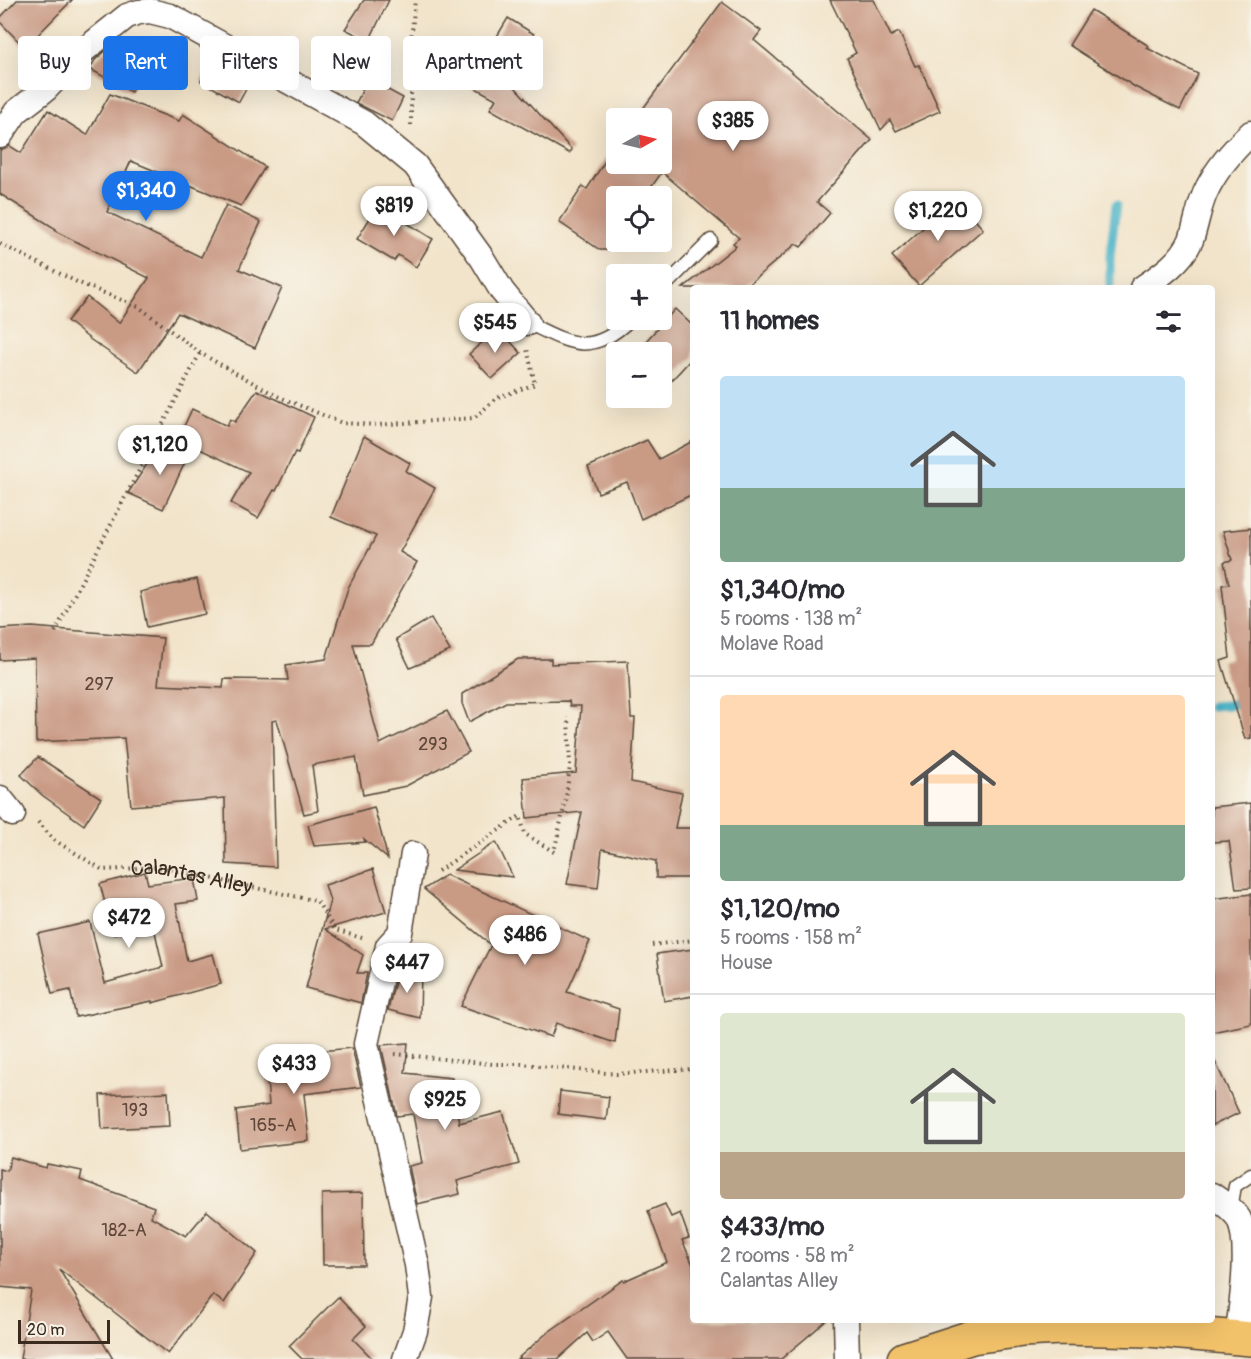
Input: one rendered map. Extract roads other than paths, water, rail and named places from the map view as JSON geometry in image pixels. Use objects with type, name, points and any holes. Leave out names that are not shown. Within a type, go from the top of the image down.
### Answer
[{"type":"main road","points":[[904,1359],[972,1337],[1023,1330],[1061,1328],[1148,1330],[1244,1338]]},
{"type":"street","points":[[0,136],[16,112],[46,89],[77,56],[127,16],[150,11],[171,16],[364,123],[415,165],[482,258],[502,291],[528,323]]},
{"type":"street","points":[[1146,285],[1166,271],[1180,257],[1190,242],[1207,188],[1223,164],[1251,133]]},
{"type":"street","points":[[405,1359],[415,1331],[421,1297],[417,1265],[366,1044],[388,946],[400,933],[413,854]]},
{"type":"street","points":[[1221,1202],[1241,1221],[1247,1240],[1244,1338]]},
{"type":"street","points":[[846,1323],[847,1359]]},
{"type":"lane","points":[[672,279],[711,240]]},
{"type":"lane","points":[[528,323],[564,340],[588,343],[606,340],[618,330]]},
{"type":"lane","points":[[1221,1202],[1235,1186],[1251,1175]]},
{"type":"waterway","points":[[1110,285],[1110,257],[1116,205]]},
{"type":"waterway","points":[[1215,706],[1248,701],[1251,705]]}]
